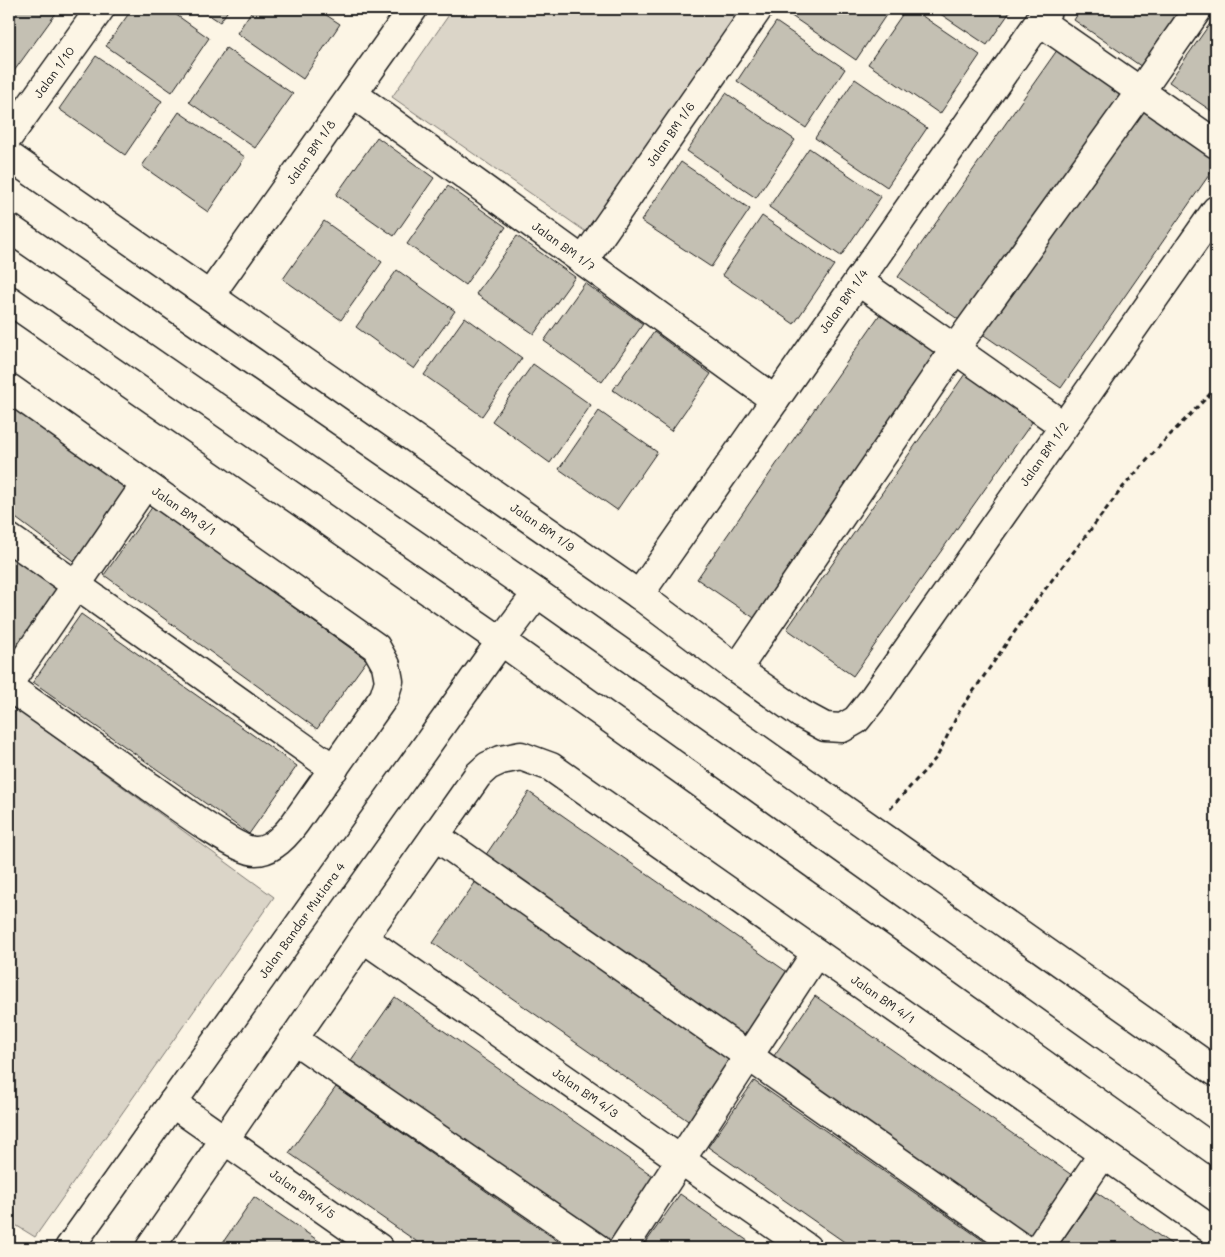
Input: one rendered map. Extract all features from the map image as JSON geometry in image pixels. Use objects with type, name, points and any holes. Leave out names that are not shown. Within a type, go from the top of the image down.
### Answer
[{"type":"street","name":"Jalan 1/10","points":[[9,136],[100,9]]},
{"type":"street","name":"Jalan BM 1/8","points":[[210,295],[413,9]]},
{"type":"street","name":"Jalan BM 1/6","points":[[583,261],[758,9]]},
{"type":"street","points":[[737,669],[955,349],[1198,9]]},
{"type":"street","points":[[1043,15],[1140,92],[1216,144]]},
{"type":"street","name":"Jalan BM 1/4","points":[[639,594],[1043,15]]},
{"type":"street","name":"Jalan BM 1/7","points":[[353,94],[775,400]]},
{"type":"street","name":"Jalan BM 1/9","points":[[9,156],[639,594],[737,669],[801,714],[825,727],[842,728],[856,720],[872,700]]},
{"type":"street","name":"Jalan BM 1/2","points":[[872,700],[1216,210]]},
{"type":"street","points":[[9,228],[537,593],[1216,1072]]},
{"type":"street","points":[[858,280],[1064,426]]},
{"type":"street","points":[[9,300],[501,641],[1216,1151]]},
{"type":"street","name":"Jalan BM 3/1","points":[[9,388],[376,647],[386,665],[389,681],[384,698],[296,823],[284,836],[267,849],[256,852],[236,845],[189,814],[9,687]]},
{"type":"street","points":[[9,683],[145,485]]},
{"type":"street","points":[[9,538],[334,769]]},
{"type":"street","name":"Jalan Bandar Mutiara 4","points":[[69,1248],[537,593]]},
{"type":"street","name":"Jalan BM 4/1","points":[[157,1246],[224,1139],[478,775],[488,766],[501,760],[521,756],[551,767],[1216,1233]]},
{"type":"street","points":[[435,836],[1022,1248]]},
{"type":"street","name":"Jalan BM 4/3","points":[[363,938],[807,1248]]},
{"type":"street","points":[[622,1248],[816,953]]},
{"type":"street","points":[[293,1039],[597,1248]]},
{"type":"street","name":"Jalan BM 4/5","points":[[172,1103],[380,1248]]},
{"type":"street","points":[[1039,1248],[1103,1154]]},
{"type":"path","points":[[870,828],[937,757],[959,712],[1036,601],[1122,487],[1216,388]]},
{"type":"shaded area","points":[[453,9],[746,9],[589,234],[392,97]]},
{"type":"shaded area","points":[[9,704],[274,897],[35,1237],[9,1221]]},
{"type":"building","points":[[9,9],[59,9],[9,78]]},
{"type":"building","points":[[132,9],[168,9],[209,38],[172,92],[106,46]]},
{"type":"building","points":[[200,9],[229,9],[220,22]]},
{"type":"building","points":[[253,9],[317,9],[340,24],[303,79],[237,33]]},
{"type":"building","points":[[790,9],[890,9],[856,60],[787,13]]},
{"type":"building","points":[[906,9],[912,9],[980,55],[940,114],[868,64]]},
{"type":"building","points":[[933,9],[1012,9],[987,45]]},
{"type":"building","points":[[1081,9],[1187,9],[1145,69],[1074,20]]},
{"type":"building","points":[[1216,15],[1216,114],[1169,82]]},
{"type":"building","points":[[776,22],[845,69],[806,128],[737,81]]},
{"type":"building","points":[[1060,46],[1130,95],[969,327],[898,277]]},
{"type":"building","points":[[226,48],[293,94],[255,148],[189,102]]},
{"type":"building","points":[[96,56],[162,101],[125,155],[59,109]]},
{"type":"building","points":[[855,79],[927,128],[887,187],[815,138]]},
{"type":"building","points":[[726,93],[795,140],[756,198],[687,151]]},
{"type":"building","points":[[1140,105],[1216,158],[1216,165],[1061,388],[981,333]]},
{"type":"building","points":[[179,112],[245,157],[208,212],[142,166]]},
{"type":"building","points":[[377,137],[434,178],[394,236],[336,195]]},
{"type":"building","points":[[809,148],[881,197],[841,256],[769,207]]},
{"type":"building","points":[[681,162],[750,209],[711,267],[641,221]]},
{"type":"building","points":[[448,186],[506,227],[465,285],[407,244]]},
{"type":"building","points":[[762,216],[834,265],[794,324],[722,275]]},
{"type":"building","points":[[324,221],[382,262],[341,320],[283,279]]},
{"type":"building","points":[[517,236],[575,277],[534,334],[476,294]]},
{"type":"building","points":[[397,270],[455,311],[414,369],[356,327]]},
{"type":"building","points":[[585,283],[643,324],[602,382],[544,341]]},
{"type":"building","points":[[885,307],[944,356],[763,624],[697,579]]},
{"type":"building","points":[[465,317],[522,358],[482,416],[424,375]]},
{"type":"building","points":[[654,332],[711,374],[671,431],[613,390]]},
{"type":"building","points":[[533,364],[591,405],[550,463],[492,421]]},
{"type":"building","points":[[967,371],[1035,418],[853,676],[787,629]]},
{"type":"building","points":[[9,403],[133,493],[80,566],[9,513]]},
{"type":"building","points":[[599,411],[657,452],[617,510],[559,469]]},
{"type":"building","points":[[153,506],[367,660],[317,729],[104,575]]},
{"type":"building","points":[[9,544],[67,586],[13,661],[9,658]]},
{"type":"building","points":[[81,614],[297,766],[249,834],[33,682]]},
{"type":"building","points":[[529,792],[790,974],[744,1040],[483,859]]},
{"type":"building","points":[[479,877],[740,1059],[694,1125],[433,943]]},
{"type":"building","points":[[815,996],[1076,1178],[1030,1245],[769,1063]]},
{"type":"building","points":[[395,997],[656,1178],[610,1245],[349,1063]]},
{"type":"building","points":[[754,1081],[994,1248],[853,1248],[708,1147]]},
{"type":"building","points":[[336,1087],[568,1248],[426,1248],[289,1153]]},
{"type":"building","points":[[1096,1192],[1177,1248],[1057,1248]]},
{"type":"building","points":[[680,1194],[758,1248],[642,1248]]},
{"type":"building","points":[[254,1197],[329,1248],[219,1248]]}]
